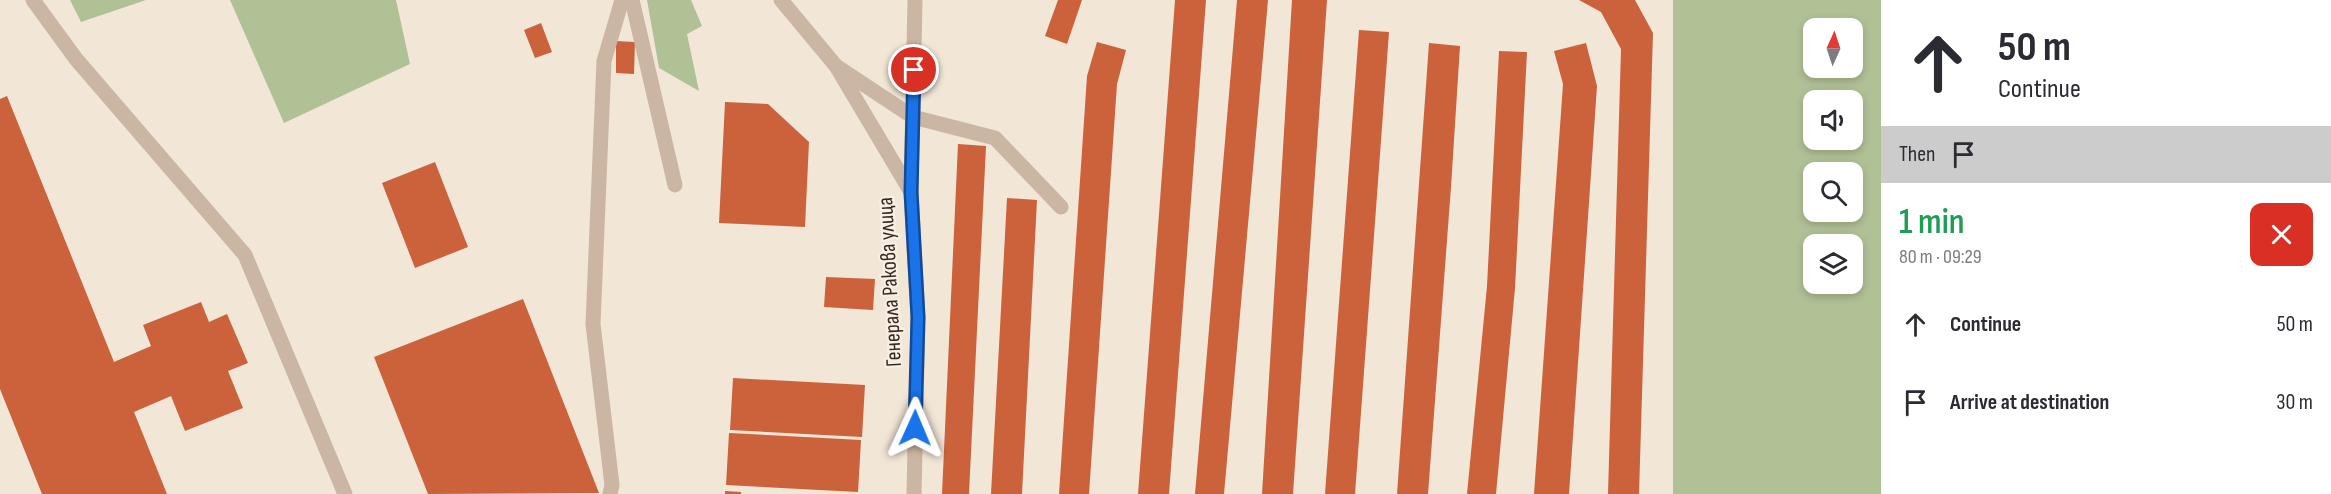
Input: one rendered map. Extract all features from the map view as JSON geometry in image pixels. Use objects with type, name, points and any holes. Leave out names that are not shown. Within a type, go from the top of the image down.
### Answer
[{"type":"street","points":[[33,0],[76,59],[245,255],[345,494]]},
{"type":"street","points":[[610,494],[612,485],[593,324],[604,61],[622,0]]},
{"type":"street","points":[[632,0],[675,185]]},
{"type":"street","name":"Генерала Ракова улица","points":[[781,0],[836,66],[911,192],[918,317],[914,494]]},
{"type":"street","points":[[911,192],[915,0]]},
{"type":"street","points":[[836,66],[912,117],[995,138],[1061,207]]},
{"type":"green space","points":[[70,0],[146,0],[81,22]]},
{"type":"green space","points":[[230,0],[396,0],[410,64],[284,123]]},
{"type":"green space","points":[[647,0],[691,0],[702,26],[687,34],[699,91],[659,68]]},
{"type":"green space","points":[[1673,0],[1881,0],[1881,494],[1673,494]]},
{"type":"building","points":[[1058,0],[1082,0],[1067,44],[1045,36]]},
{"type":"building","points":[[1175,0],[1206,0],[1169,494],[1138,494]]},
{"type":"building","points":[[1237,0],[1268,0],[1224,494],[1195,494]]},
{"type":"building","points":[[1292,0],[1327,0],[1293,494],[1262,494]]},
{"type":"building","points":[[1579,0],[1635,0],[1653,33],[1639,494],[1608,494],[1621,49],[1601,12]]},
{"type":"building","points":[[541,23],[552,52],[535,58],[524,30]]},
{"type":"building","points":[[1359,30],[1389,32],[1355,494],[1325,494]]},
{"type":"building","points":[[616,41],[635,42],[634,74],[616,73]]},
{"type":"building","points":[[1097,42],[1126,50],[1117,84],[1089,494],[1059,494],[1087,76]]},
{"type":"building","points":[[1429,43],[1460,46],[1451,187],[1428,494],[1397,494]]},
{"type":"building","points":[[1586,43],[1597,86],[1569,494],[1534,494],[1563,84],[1554,51]]},
{"type":"building","points":[[1499,51],[1527,52],[1515,288],[1496,494],[1467,494],[1487,286]]},
{"type":"building","points":[[7,96],[114,362],[151,346],[143,325],[201,302],[209,322],[227,314],[248,363],[228,371],[243,408],[185,431],[171,396],[134,412],[167,494],[42,494],[0,389],[0,99]]},
{"type":"building","points":[[725,102],[768,104],[809,142],[805,227],[719,223]]},
{"type":"building","points":[[958,144],[986,146],[969,494],[942,494]]},
{"type":"building","points":[[435,162],[468,247],[415,268],[382,183]]},
{"type":"building","points":[[1007,198],[1037,200],[1022,494],[991,494]]},
{"type":"building","points":[[826,277],[875,279],[873,310],[824,307]]},
{"type":"building","points":[[523,299],[599,493],[428,494],[374,357]]},
{"type":"building","points":[[733,378],[865,385],[862,437],[730,430]]},
{"type":"building","points":[[729,433],[861,440],[858,492],[726,485]]},
{"type":"building","points":[[725,491],[741,492],[741,494],[725,494]]},
{"type":"route","points":[[914,70],[911,192],[918,317],[915,428]]}]
